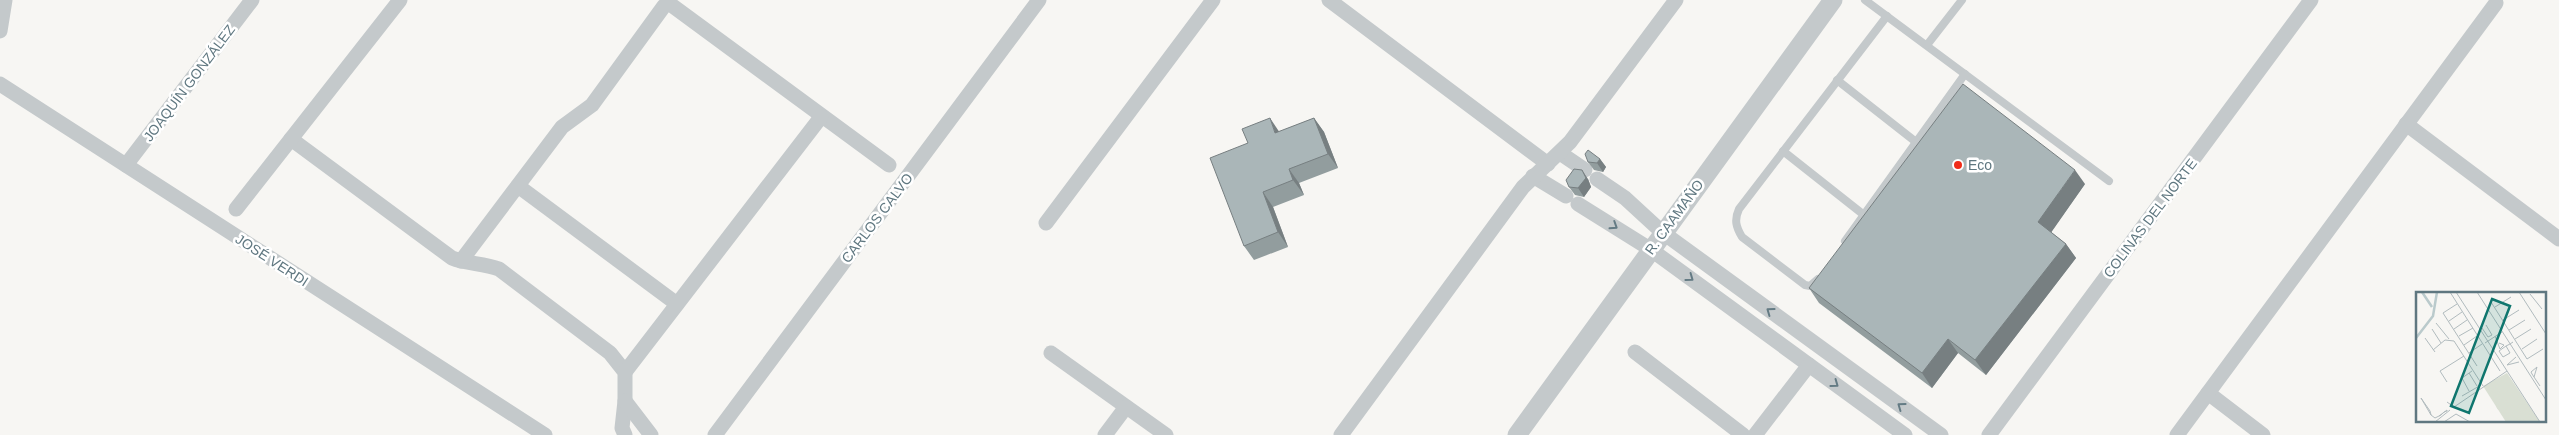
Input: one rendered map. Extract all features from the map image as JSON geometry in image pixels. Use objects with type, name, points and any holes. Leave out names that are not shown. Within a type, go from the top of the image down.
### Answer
[{"type":"street","points":[[0,31],[5,0]]},
{"type":"street","name":"JOAQUÍN GONZÁLEZ","points":[[126,165],[252,0]]},
{"type":"street","points":[[236,209],[400,0]]},
{"type":"street","name":"CARLOS CALVO","points":[[714,435],[1039,0]]},
{"type":"street","points":[[1046,223],[1214,0]]},
{"type":"street","points":[[1329,0],[1548,164]]},
{"type":"street","points":[[1341,435],[1523,187],[1560,153],[1676,0]]},
{"type":"street","name":"R. CAAMAÑO","points":[[1517,435],[1662,232],[1833,0]]},
{"type":"street","name":"COLINAS DEL NORTE","points":[[1989,435],[2311,0]]},
{"type":"street","points":[[2177,435],[2496,3]]},
{"type":"street","points":[[461,261],[562,127],[592,105],[664,6],[670,4],[676,6],[821,117],[889,165]]},
{"type":"street","name":"JOSÉ VERDI","points":[[0,84],[545,435]]},
{"type":"street","points":[[625,372],[821,117]]},
{"type":"street","points":[[2406,124],[2559,239]]},
{"type":"street","points":[[291,139],[452,258],[486,264],[499,269],[610,352],[625,372],[625,401],[622,428],[625,435]]},
{"type":"street","points":[[1560,153],[1625,198],[1662,232],[1941,435]]},
{"type":"street","points":[[1533,176],[1650,249],[1905,435]]},
{"type":"street","points":[[518,186],[677,304]]},
{"type":"street","points":[[1635,352],[1743,435]]},
{"type":"street","points":[[1051,353],[1166,435]]},
{"type":"street","points":[[1755,435],[1809,365]]},
{"type":"street","points":[[2208,393],[2263,435]]},
{"type":"street","points":[[625,401],[651,435]]},
{"type":"street","points":[[1106,435],[1126,407]]},
{"type":"lane","points":[[1866,0],[2109,182]]},
{"type":"lane","points":[[1927,45],[1962,0]]},
{"type":"lane","points":[[1826,268],[1815,283],[1805,285],[1742,237],[1737,228],[1735,218],[1739,209],[1886,16]]},
{"type":"lane","points":[[1842,246],[1965,74]]},
{"type":"lane","points":[[1837,80],[1916,142]]},
{"type":"lane","points":[[1783,151],[1864,215]]},
{"type":"building","points":[[1963,84],[2075,170],[2038,222],[2066,244],[1975,360],[1948,339],[1922,373],[1809,288]]},
{"type":"building","points":[[1270,118],[1275,133],[1314,118],[1328,154],[1289,169],[1293,180],[1263,192],[1278,232],[1244,246],[1210,158],[1248,143],[1242,129]]},
{"type":"building","points":[[1588,150],[1600,159],[1597,163],[1588,162],[1585,154]]},
{"type":"building","points":[[1574,169],[1582,170],[1586,178],[1578,188],[1569,187],[1566,180]]},
{"type":"place","name":"Eco","points":[[1958,165]]}]
